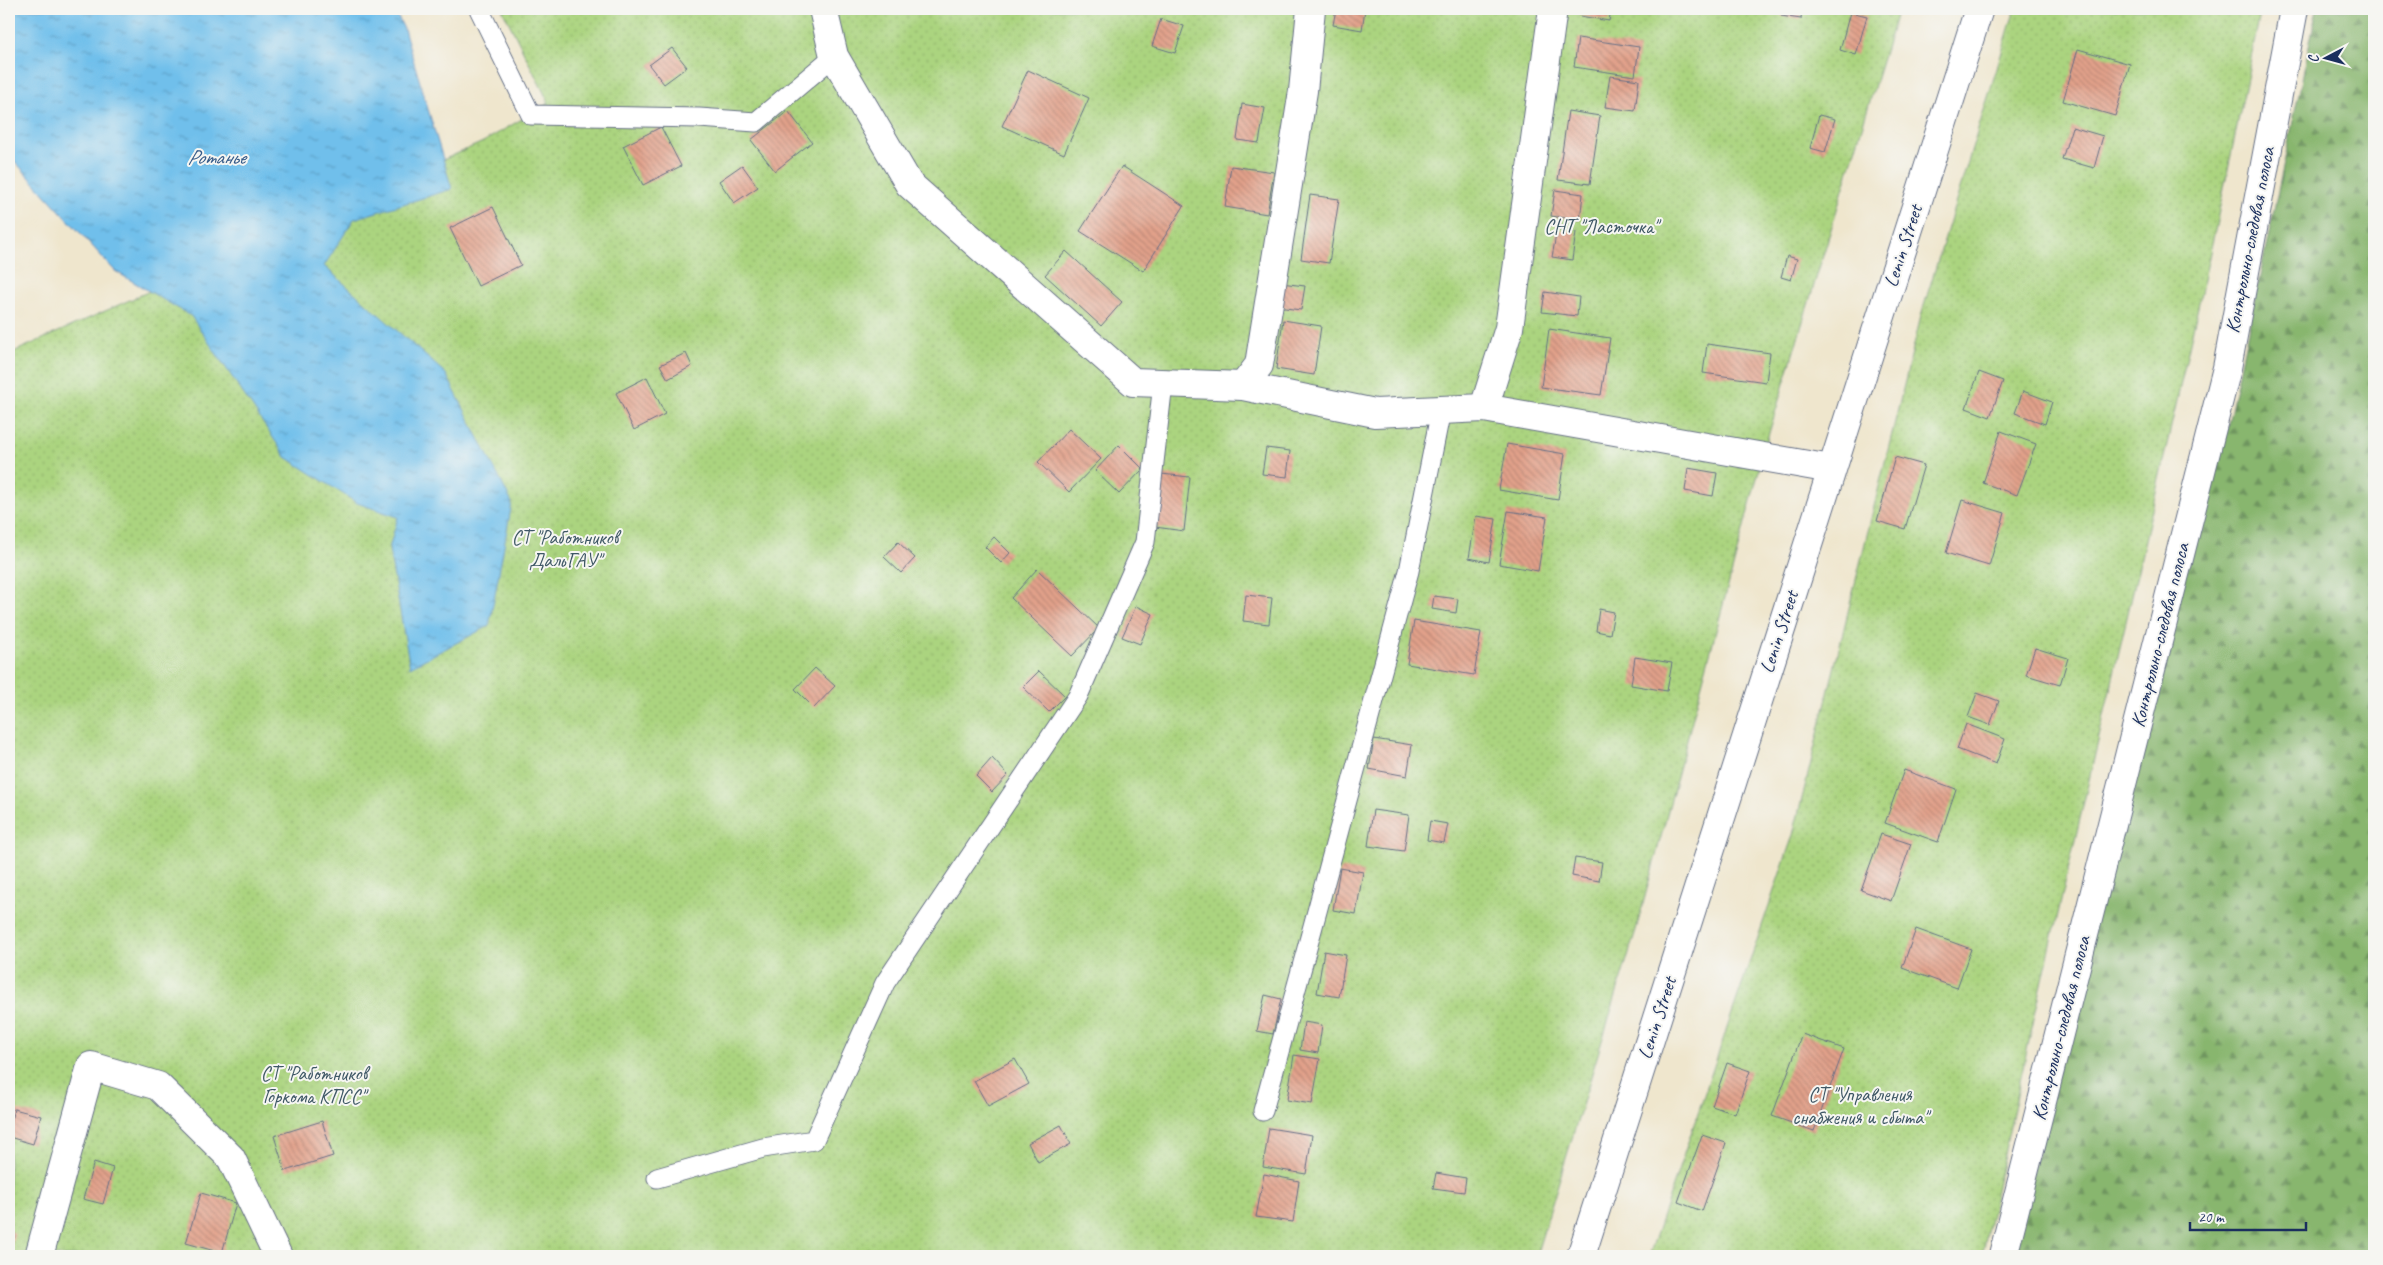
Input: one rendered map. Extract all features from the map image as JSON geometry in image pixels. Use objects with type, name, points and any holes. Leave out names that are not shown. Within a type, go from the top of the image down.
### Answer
[{"type":"street","points":[[823,9],[834,56],[910,184],[1133,382],[1243,386],[1375,414],[1484,408],[1831,469]]},
{"type":"street","points":[[1243,386],[1259,365],[1303,91],[1311,9]]},
{"type":"street","points":[[1484,408],[1509,328],[1553,9]]},
{"type":"street","name":"Lenin Street","points":[[1581,1256],[1979,9]]},
{"type":"street","name":"Контрольно-следовая полоса","points":[[2003,1256],[2227,368],[2294,9]]},
{"type":"street","points":[[39,1256],[91,1066],[158,1086],[231,1158],[278,1256]]},
{"type":"lane","points":[[479,9],[531,115],[699,118],[756,122],[834,56]]},
{"type":"lane","points":[[657,1178],[763,1148],[814,1140],[885,983],[1078,696],[1145,542],[1164,383]]},
{"type":"lane","points":[[1263,1111],[1409,571],[1441,410]]},
{"type":"green space","name":"СТ \"Работников ДальГАУ\"","points":[[502,9],[1898,9],[1769,433],[1636,930],[1536,1256],[9,1256],[9,354],[483,142],[549,103]]},
{"type":"green space","name":"СТ \"Управления снабжения и сбыта\"","points":[[2015,9],[2261,9],[2195,322],[2051,944],[1982,1256],[1649,1256],[1793,835],[1922,312]]},
{"type":"green space","points":[[2317,9],[2374,9],[2374,1256],[2013,1256],[2128,775],[2227,429]]},
{"type":"water","name":"Ротанье","points":[[9,9],[394,9],[404,29],[452,189],[354,219],[324,266],[446,374],[512,503],[489,626],[410,667],[389,549],[398,517],[357,503],[286,457],[191,316],[115,271],[9,155]]},
{"type":"building","points":[[1336,9],[1365,9],[1362,30],[1333,25]]},
{"type":"building","points":[[1581,9],[1611,9],[1609,21],[1580,16]]},
{"type":"building","points":[[1782,9],[1802,9],[1801,19],[1781,16]]},
{"type":"building","points":[[1850,12],[1867,16],[1856,55],[1840,50]]},
{"type":"building","points":[[1161,19],[1184,26],[1175,53],[1152,46]]},
{"type":"building","points":[[1578,38],[1639,47],[1635,76],[1574,67]]},
{"type":"building","points":[[672,48],[687,67],[664,84],[649,65]]},
{"type":"building","points":[[2078,49],[2130,64],[2115,116],[2063,101]]},
{"type":"building","points":[[1028,70],[1089,98],[1064,154],[1002,126]]},
{"type":"building","points":[[1610,76],[1639,80],[1635,111],[1605,107]]},
{"type":"building","points":[[1242,104],[1265,108],[1259,143],[1237,140]]},
{"type":"building","points":[[788,111],[812,142],[775,171],[751,140]]},
{"type":"building","points":[[1568,111],[1600,116],[1590,184],[1558,180]]},
{"type":"building","points":[[1819,115],[1835,119],[1825,152],[1810,148]]},
{"type":"building","points":[[661,127],[681,166],[643,185],[623,146]]},
{"type":"building","points":[[2072,127],[2103,136],[2094,168],[2062,159]]},
{"type":"building","points":[[742,165],[758,187],[734,203],[719,181]]},
{"type":"building","points":[[1122,166],[1184,206],[1143,271],[1080,231]]},
{"type":"building","points":[[1231,166],[1274,172],[1267,214],[1225,207]]},
{"type":"building","points":[[1555,190],[1583,194],[1580,220],[1551,216]]},
{"type":"building","points":[[1310,195],[1339,199],[1329,263],[1301,259]]},
{"type":"building","points":[[493,207],[521,265],[478,286],[450,228]]},
{"type":"building","points":[[1557,229],[1576,232],[1572,260],[1552,257]]},
{"type":"building","points":[[1066,251],[1122,302],[1101,326],[1045,275]]},
{"type":"building","points":[[1787,256],[1797,259],[1791,280],[1781,277]]},
{"type":"building","points":[[1281,283],[1305,286],[1301,310],[1277,307]]},
{"type":"building","points":[[1545,292],[1579,297],[1577,316],[1542,312]]},
{"type":"building","points":[[1283,320],[1321,326],[1314,375],[1276,369]]},
{"type":"building","points":[[1549,329],[1610,338],[1601,395],[1541,387]]},
{"type":"building","points":[[1707,344],[1770,353],[1766,382],[1703,373]]},
{"type":"building","points":[[686,353],[692,366],[668,379],[660,365]]},
{"type":"building","points":[[1979,372],[2003,381],[1990,417],[1966,408]]},
{"type":"building","points":[[647,377],[665,414],[634,430],[616,393]]},
{"type":"building","points":[[2023,391],[2052,402],[2045,424],[2015,413]]},
{"type":"building","points":[[1069,429],[1101,459],[1069,492],[1038,462]]},
{"type":"building","points":[[2001,431],[2036,444],[2017,495],[1983,483]]},
{"type":"building","points":[[1507,444],[1565,454],[1558,500],[1499,490]]},
{"type":"building","points":[[1119,445],[1143,469],[1119,494],[1095,471]]},
{"type":"building","points":[[1266,448],[1290,451],[1287,477],[1262,474]]},
{"type":"building","points":[[1895,457],[1924,465],[1905,529],[1877,521]]},
{"type":"building","points":[[1688,468],[1717,473],[1713,496],[1685,491]]},
{"type":"building","points":[[1161,474],[1190,477],[1184,531],[1155,527]]},
{"type":"building","points":[[1962,500],[2005,513],[1989,566],[1946,553]]},
{"type":"building","points":[[1508,511],[1547,517],[1538,571],[1499,564]]},
{"type":"building","points":[[1476,516],[1496,519],[1489,562],[1469,558]]},
{"type":"building","points":[[994,537],[1010,553],[1001,563],[985,547]]},
{"type":"building","points":[[898,542],[915,558],[901,573],[884,557]]},
{"type":"building","points":[[1037,569],[1099,628],[1072,656],[1011,598]]},
{"type":"building","points":[[1246,595],[1272,598],[1269,624],[1243,621]]},
{"type":"building","points":[[1434,596],[1458,599],[1456,613],[1432,609]]},
{"type":"building","points":[[1136,606],[1153,614],[1140,644],[1122,637]]},
{"type":"building","points":[[1599,609],[1614,612],[1610,634],[1596,631]]},
{"type":"building","points":[[1414,621],[1481,632],[1474,675],[1407,664]]},
{"type":"building","points":[[2035,648],[2068,658],[2060,685],[2026,675]]},
{"type":"building","points":[[1635,657],[1672,663],[1667,691],[1631,685]]},
{"type":"building","points":[[815,668],[835,686],[814,708],[795,689]]},
{"type":"building","points":[[1039,671],[1065,696],[1049,712],[1023,687]]},
{"type":"building","points":[[1977,693],[1999,701],[1990,725],[1968,717]]},
{"type":"building","points":[[1966,724],[2005,739],[1996,764],[1957,749]]},
{"type":"building","points":[[1374,739],[1412,745],[1407,776],[1369,769]]},
{"type":"building","points":[[992,758],[1008,775],[992,792],[976,776]]},
{"type":"building","points":[[1904,770],[1956,789],[1938,842],[1885,823]]},
{"type":"building","points":[[1373,810],[1409,815],[1404,851],[1368,846]]},
{"type":"building","points":[[1430,821],[1448,824],[1444,843],[1427,840]]},
{"type":"building","points":[[1881,834],[1911,844],[1891,901],[1861,890]]},
{"type":"building","points":[[1575,858],[1602,862],[1599,881],[1572,876]]},
{"type":"building","points":[[1340,868],[1363,872],[1356,914],[1333,910]]},
{"type":"building","points":[[1916,929],[1971,949],[1957,988],[1902,968]]},
{"type":"building","points":[[1324,951],[1346,955],[1339,997],[1317,993]]},
{"type":"building","points":[[1265,995],[1281,999],[1273,1034],[1257,1031]]},
{"type":"building","points":[[1304,1022],[1322,1025],[1318,1053],[1300,1050]]},
{"type":"building","points":[[1802,1034],[1844,1049],[1814,1131],[1772,1116]]},
{"type":"building","points":[[1294,1055],[1320,1059],[1312,1104],[1287,1100]]},
{"type":"building","points":[[1015,1059],[1029,1084],[988,1106],[974,1081]]},
{"type":"building","points":[[1727,1063],[1750,1071],[1735,1114],[1712,1106]]},
{"type":"building","points":[[14,1109],[41,1116],[33,1144],[9,1137],[9,1127]]},
{"type":"building","points":[[322,1121],[333,1156],[285,1171],[274,1136]]},
{"type":"building","points":[[1061,1125],[1071,1144],[1038,1162],[1028,1143]]},
{"type":"building","points":[[1269,1128],[1312,1135],[1306,1174],[1263,1167]]},
{"type":"building","points":[[1702,1135],[1726,1143],[1702,1211],[1678,1202]]},
{"type":"building","points":[[94,1162],[113,1168],[103,1204],[83,1199]]},
{"type":"building","points":[[1436,1173],[1466,1178],[1464,1192],[1433,1188]]},
{"type":"building","points":[[1264,1174],[1299,1181],[1293,1222],[1256,1217]]},
{"type":"building","points":[[201,1193],[236,1203],[222,1253],[186,1243]]},
{"type":"building","points":[[9,1231],[15,1233],[9,1254]]},
{"type":"park label","name":"СНТ \"Ласточка\"","points":[[1601,226]]},
{"type":"park label","name":"СТ \"Работников Горкома КПСС\"","points":[[314,1084]]}]
